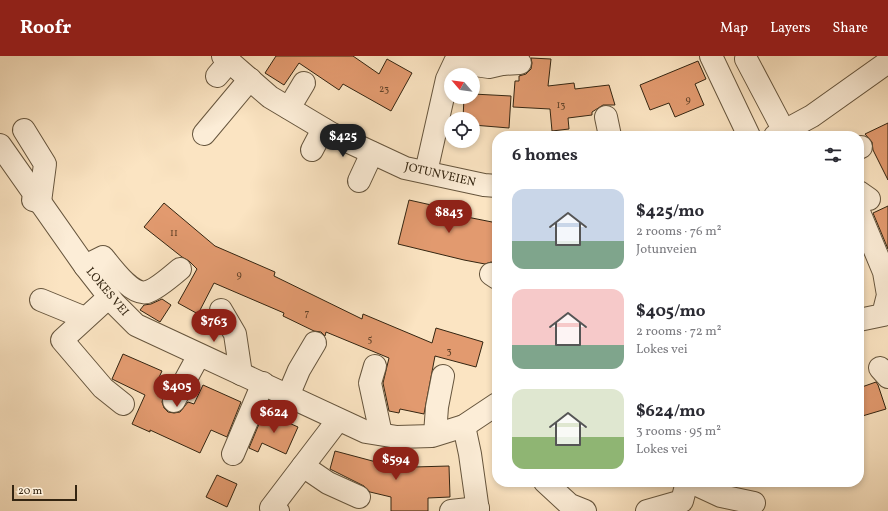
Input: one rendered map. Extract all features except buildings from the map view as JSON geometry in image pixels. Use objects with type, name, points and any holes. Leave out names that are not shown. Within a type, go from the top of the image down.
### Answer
[{"type":"street","points":[[711,56],[747,131]]},
{"type":"street","points":[[746,58],[786,131]]},
{"type":"street","points":[[426,172],[446,79],[448,59],[489,68],[508,61]]},
{"type":"street","points":[[790,131],[888,62]]},
{"type":"street","points":[[204,134],[232,66]]},
{"type":"street","name":"JOTUNVEIEN","points":[[232,66],[270,97],[323,129],[372,153],[405,168],[492,186]]},
{"type":"street","points":[[289,108],[304,83]]},
{"type":"street","points":[[312,150],[323,129]]},
{"type":"street","points":[[0,171],[20,196],[40,202],[45,164],[24,130]]},
{"type":"street","name":"LOKES VEI","points":[[0,145],[85,266],[109,297],[136,325],[366,432],[397,437],[424,431],[464,426],[492,415]]},
{"type":"street","points":[[359,181],[372,153]]},
{"type":"street","points":[[864,207],[884,272],[888,296],[883,315],[864,319]]},
{"type":"street","points":[[85,266],[103,257],[128,285],[137,291],[146,292],[173,276],[180,269]]},
{"type":"street","points":[[109,297],[62,340],[103,388],[123,404]]},
{"type":"street","points":[[41,300],[86,318]]},
{"type":"street","points":[[221,310],[235,334],[242,374]]},
{"type":"street","points":[[288,396],[299,370],[315,343]]},
{"type":"street","points":[[174,401],[199,355]]},
{"type":"street","points":[[375,366],[370,383],[381,434]]},
{"type":"street","points":[[424,431],[437,407],[444,376]]},
{"type":"street","points":[[233,454],[263,383]]},
{"type":"street","points":[[278,511],[271,508],[338,420]]},
{"type":"street","points":[[451,511],[478,509],[470,454],[464,426]]},
{"type":"street","points":[[302,466],[328,483],[359,497]]},
{"type":"street","points":[[550,487],[570,505],[585,511]]},
{"type":"street","points":[[647,511],[686,493],[721,496],[754,504]]}]
